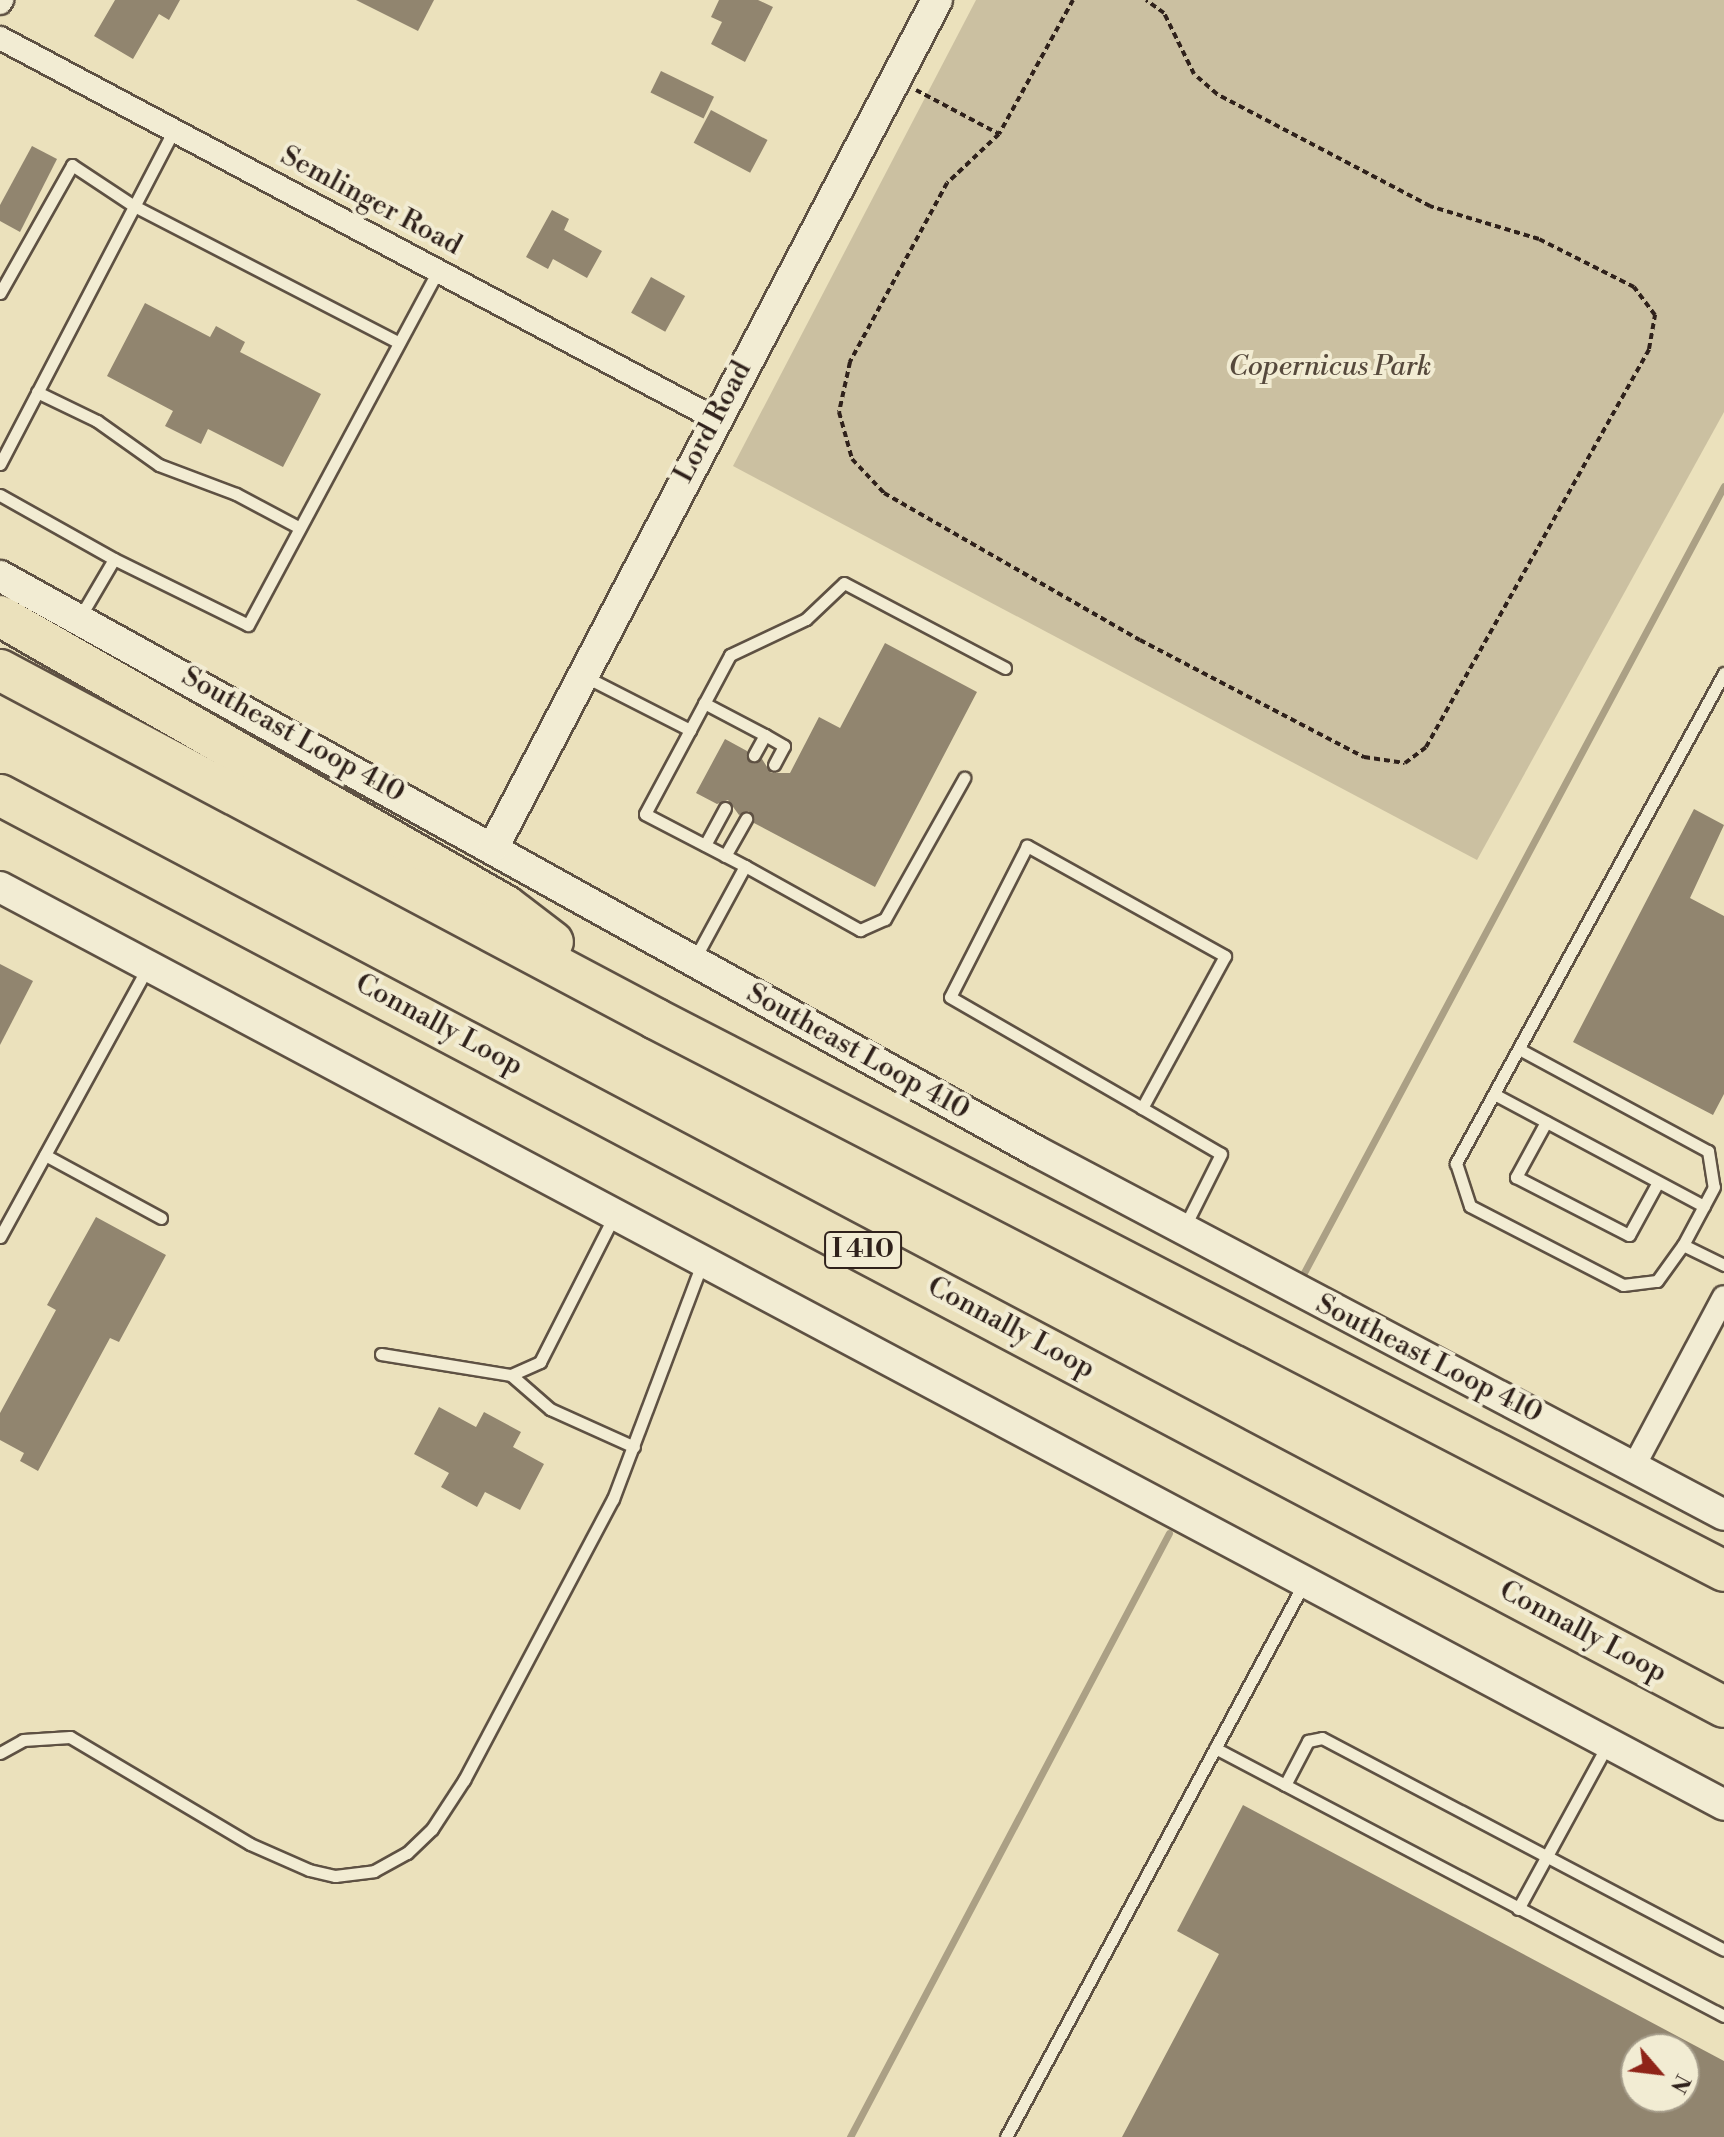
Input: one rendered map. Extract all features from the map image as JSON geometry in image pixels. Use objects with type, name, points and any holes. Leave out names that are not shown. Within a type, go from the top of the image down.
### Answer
[{"type":"highway","points":[[0,616],[506,906],[656,1019]]},
{"type":"highway","points":[[0,670],[656,1019],[1724,1571]]},
{"type":"highway","name":"Connally Loop","points":[[0,795],[1724,1707]]},
{"type":"main road","name":"Lord Road","points":[[494,846],[714,418],[937,0]]},
{"type":"main road","name":"Southeast Loop 410","points":[[0,576],[80,617],[1183,1230],[1724,1515]]},
{"type":"main road","points":[[0,887],[1724,1805]]},
{"type":"street","name":"Semlinger Road","points":[[0,38],[714,418]]},
{"type":"street","points":[[1634,1466],[1724,1297]]},
{"type":"lane","points":[[0,464],[174,130]]},
{"type":"lane","points":[[0,293],[72,165],[134,206],[399,343]]},
{"type":"lane","points":[[0,495],[114,559],[248,625],[438,271]]},
{"type":"lane","points":[[37,392],[97,421],[159,465],[236,494],[300,528]]},
{"type":"lane","points":[[80,617],[114,559]]},
{"type":"lane","points":[[964,778],[885,919],[860,930],[645,814],[730,655],[806,619],[844,583],[1005,668]]},
{"type":"lane","points":[[1519,1049],[1708,1151],[1714,1187],[1683,1245],[1657,1281],[1623,1285],[1470,1206],[1456,1163],[1724,673]]},
{"type":"lane","points":[[580,674],[690,730]]},
{"type":"lane","points":[[704,703],[784,746],[774,765]]},
{"type":"lane","points":[[754,755],[765,735]]},
{"type":"lane","points":[[705,845],[725,808]]},
{"type":"lane","points":[[725,856],[746,819]]},
{"type":"lane","points":[[1142,1108],[1225,956],[1027,846],[950,997],[1221,1154],[1183,1230]]},
{"type":"lane","points":[[694,960],[745,866]]},
{"type":"lane","points":[[0,1237],[148,966]]},
{"type":"lane","points":[[1494,1094],[1704,1206]]},
{"type":"lane","points":[[1546,1122],[1516,1177],[1629,1235],[1658,1182]]},
{"type":"lane","points":[[45,1155],[161,1218]]},
{"type":"lane","points":[[511,1375],[540,1362],[615,1215]]},
{"type":"lane","points":[[1683,1245],[1724,1265]]},
{"type":"lane","points":[[0,1753],[23,1740],[70,1737],[250,1844],[309,1870],[335,1876],[374,1871],[432,1829],[464,1780],[613,1499],[702,1263]]},
{"type":"lane","points":[[381,1354],[511,1375],[550,1409],[634,1447]]},
{"type":"lane","points":[[1006,2137],[1304,1582]]},
{"type":"lane","points":[[1285,1785],[1308,1741],[1322,1738],[1724,1950]]},
{"type":"lane","points":[[1518,1909],[1608,1743]]},
{"type":"lane","points":[[1215,1748],[1724,2016]]},
{"type":"path","points":[[1073,0],[999,134],[947,183],[850,362],[839,412],[852,459],[884,493],[1140,640],[1364,757],[1394,766],[1416,757],[1649,349],[1655,315],[1634,287],[1539,239],[1430,206],[1217,94],[1194,74],[1164,13],[1146,0]]},
{"type":"path","points":[[895,79],[999,134]]},
{"type":"green space","name":"Copernicus Park","points":[[976,0],[1724,0],[1724,412],[1477,860],[733,466]]},
{"type":"building","points":[[115,0],[180,0],[169,20],[159,14],[133,59],[94,36]]},
{"type":"building","points":[[356,0],[434,0],[418,31]]},
{"type":"building","points":[[719,0],[758,0],[773,7],[745,62],[711,44],[722,22],[711,17]]},
{"type":"building","points":[[661,71],[714,97],[704,118],[650,93]]},
{"type":"building","points":[[711,110],[768,140],[750,173],[694,143]]},
{"type":"building","points":[[32,146],[57,159],[20,232],[0,221],[0,205]]},
{"type":"building","points":[[552,210],[569,219],[564,230],[602,251],[587,278],[553,259],[548,269],[526,257]]},
{"type":"building","points":[[651,277],[685,296],[665,332],[631,313]]},
{"type":"building","points":[[145,303],[210,337],[216,326],[245,342],[240,352],[321,394],[283,467],[208,429],[201,444],[165,426],[173,411],[107,376]]},
{"type":"building","points":[[885,643],[977,692],[875,887],[754,823],[749,811],[739,815],[728,800],[717,804],[696,793],[725,739],[747,751],[751,763],[762,759],[771,773],[790,773],[819,717],[840,728]]},
{"type":"building","points":[[1694,809],[1724,825],[1690,898],[1724,916],[1724,1094],[1713,1115],[1573,1042]]},
{"type":"building","points":[[0,964],[33,981],[0,1045]]},
{"type":"building","points":[[96,1217],[166,1255],[119,1342],[110,1338],[38,1471],[20,1461],[24,1453],[0,1440],[0,1413],[56,1310],[47,1305]]},
{"type":"building","points":[[439,1407],[476,1427],[484,1412],[521,1432],[513,1447],[544,1464],[520,1510],[485,1492],[477,1507],[441,1487],[449,1473],[414,1454]]},
{"type":"building","points":[[1243,1805],[1671,2033],[1620,2033],[1620,2113],[1700,2113],[1700,2048],[1724,2061],[1724,2137],[1122,2137],[1219,1954],[1177,1931]]},
{"type":"waterway","points":[[1300,1280],[1724,486]]},
{"type":"waterway","points":[[850,2137],[1169,1533]]}]
